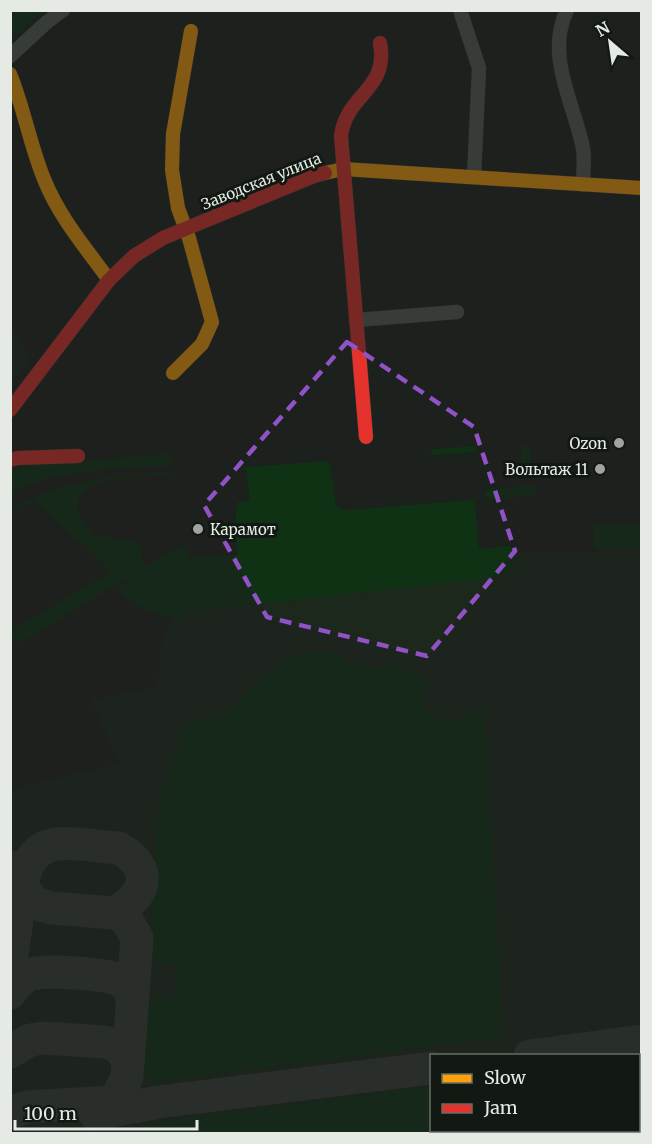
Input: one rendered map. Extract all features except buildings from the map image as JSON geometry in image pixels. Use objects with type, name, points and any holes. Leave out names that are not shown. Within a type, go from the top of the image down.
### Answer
[{"type":"street","points":[[10,56],[63,10]]},
{"type":"street","points":[[460,10],[479,68],[474,177]]},
{"type":"street","points":[[567,10],[560,33],[559,56],[564,82],[584,149],[583,185]]},
{"type":"street","points":[[173,373],[199,350],[209,334],[212,322],[178,208],[172,170],[173,134],[191,31]]},
{"type":"street","points":[[366,437],[343,169],[342,130],[351,109],[381,69],[380,43]]},
{"type":"street","points":[[10,74],[18,92],[37,160],[53,197],[80,240],[110,280]]},
{"type":"street","name":"Заводская улица","points":[[10,410],[110,280],[142,249],[314,176],[343,169],[642,188]]},
{"type":"street","points":[[356,320],[457,312]]},
{"type":"street","points":[[10,460],[78,456]]},
{"type":"highlighted area","points":[[347,342],[474,427],[515,551],[427,656],[267,617],[204,505]]},
{"type":"shaded area","points":[[10,321],[30,360],[11,382],[10,382]]},
{"type":"shaded area","points":[[235,521],[330,563],[510,546],[515,553],[598,553],[599,545],[641,545],[641,1133],[11,1133],[10,789],[119,764],[91,700],[158,686],[160,647],[173,619],[182,617],[190,557],[238,555]]},
{"type":"green space","points":[[11,10],[43,10],[43,11],[11,38]]},
{"type":"green space","points":[[524,444],[530,446],[532,474],[530,477],[522,474],[521,449]]},
{"type":"green space","points":[[476,446],[478,451],[475,452],[433,455],[431,453],[431,450],[435,449]]},
{"type":"green space","points":[[167,454],[171,457],[172,463],[168,466],[66,475],[46,479],[11,493],[11,466]]},
{"type":"green space","points":[[325,461],[330,465],[336,506],[346,510],[472,500],[475,504],[479,549],[510,546],[515,560],[511,572],[503,577],[183,612],[182,618],[156,614],[129,600],[117,589],[127,582],[125,579],[21,643],[11,637],[11,630],[112,571],[34,501],[11,514],[11,510],[31,499],[71,485],[174,471],[172,474],[116,479],[100,483],[88,489],[80,497],[79,512],[97,538],[101,536],[137,541],[146,567],[184,545],[190,557],[238,555],[235,521],[238,502],[250,501],[246,469],[241,470],[240,468]]},
{"type":"green space","points":[[535,485],[538,488],[537,492],[531,496],[491,499],[486,496],[486,492],[492,488]]},
{"type":"green space","points":[[641,524],[641,548],[594,549],[593,525]]},
{"type":"green space","points":[[331,651],[348,662],[371,668],[394,664],[421,676],[428,685],[424,700],[427,709],[433,715],[450,722],[484,708],[503,1037],[157,1082],[147,1076],[145,1067],[144,1000],[177,997],[177,964],[148,963],[160,796],[186,724],[227,712],[238,704],[245,693],[284,661],[307,653]]},
{"type":"green space","points":[[430,1086],[430,1132],[603,1133],[143,1133],[159,1122]]},
{"type":"taxiway","points":[[10,966],[25,872],[37,853],[46,847],[73,844],[119,848],[130,856],[138,864],[142,873],[142,882],[134,898],[114,913]]},
{"type":"taxiway","points":[[10,867],[15,870],[28,895],[36,904],[52,908],[114,913],[126,919],[137,938],[127,1077],[118,1095],[111,1102],[27,1107],[10,1113]]},
{"type":"taxiway","points":[[10,993],[19,982],[31,974],[62,972],[115,978],[121,981],[133,995]]},
{"type":"taxiway","points":[[10,1052],[30,1040],[44,1038],[104,1042],[116,1045],[128,1058]]},
{"type":"taxiway","points":[[545,1054],[642,1041]]},
{"type":"taxiway","points":[[95,1114],[159,1102],[430,1068]]},
{"type":"traffic: slow","points":[[173,373],[202,344],[212,322],[189,238],[178,208],[172,170],[173,134],[191,31]]},
{"type":"traffic: slow","points":[[10,74],[39,166],[50,193],[74,232],[109,280]]},
{"type":"traffic: slow","points":[[325,173],[343,169],[642,188]]},
{"type":"traffic: jam","points":[[366,437],[341,136],[350,110],[373,82],[378,71],[381,59],[380,43]]},
{"type":"traffic: jam","points":[[10,410],[109,280],[134,256],[163,238],[325,173]]},
{"type":"traffic: jam","points":[[10,460],[78,456]]},
{"type":"place","name":"Ozon","points":[[619,443]]},
{"type":"place","name":"Вольтаж 11","points":[[600,469]]},
{"type":"place","name":"Карамот","points":[[198,529]]}]
